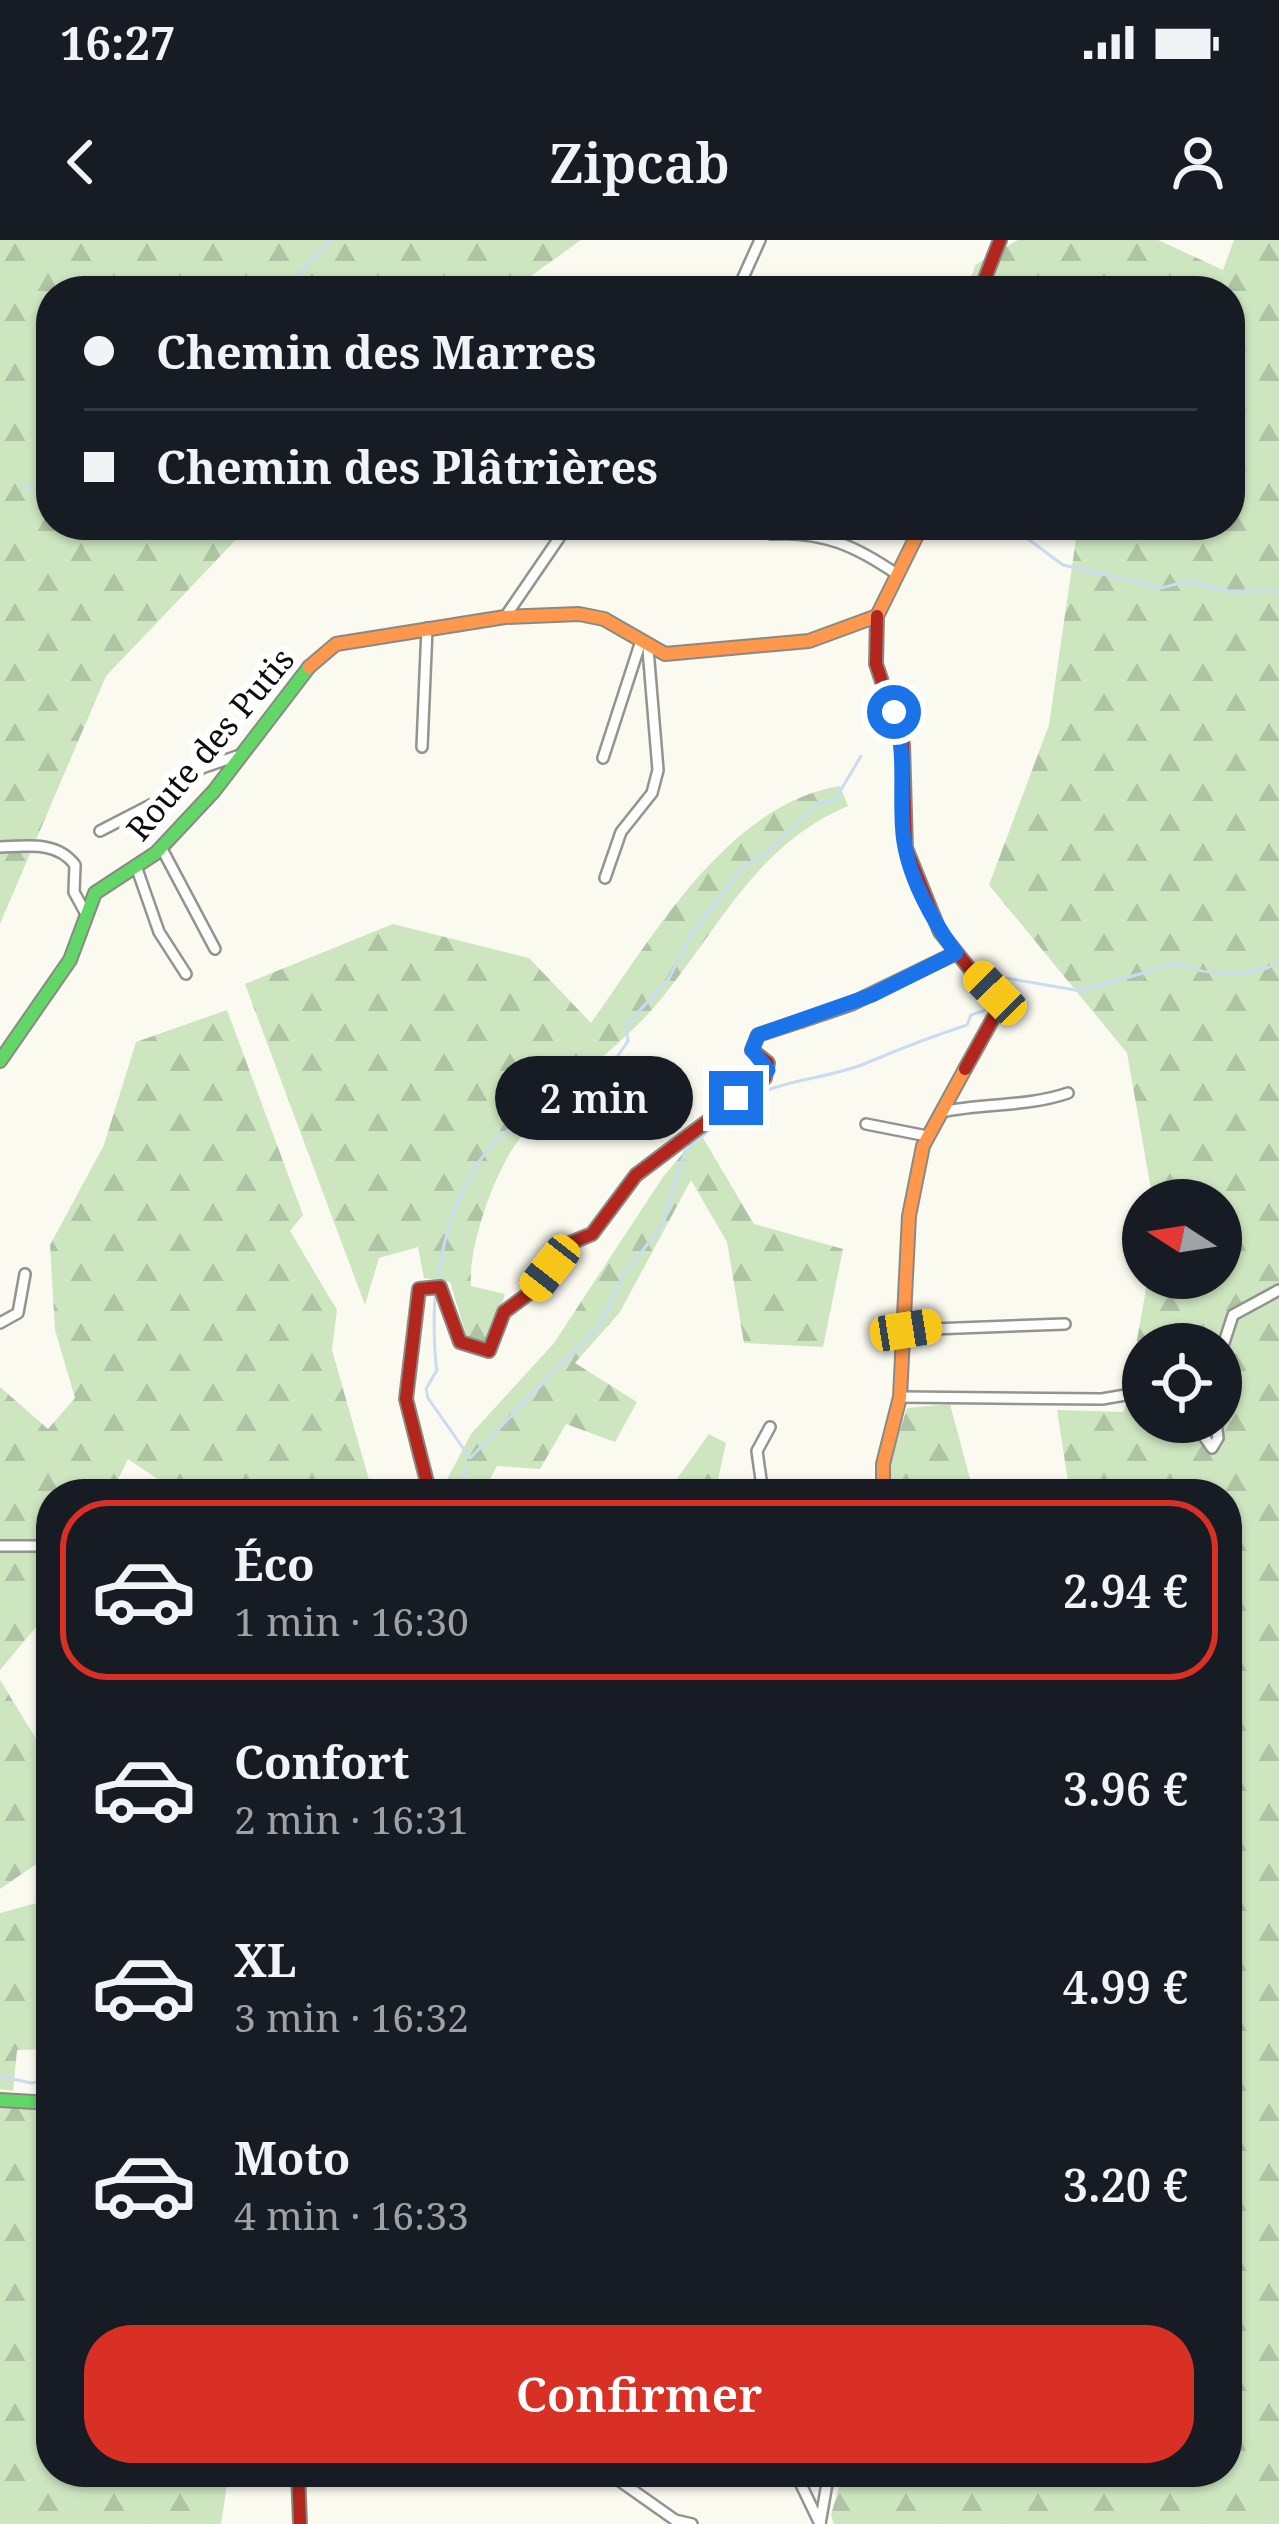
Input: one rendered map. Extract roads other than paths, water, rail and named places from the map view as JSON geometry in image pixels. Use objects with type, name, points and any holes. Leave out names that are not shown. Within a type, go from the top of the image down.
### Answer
[{"type":"street","points":[[744,276],[760,240]]},
{"type":"street","points":[[988,276],[1000,240]]},
{"type":"street","points":[[505,616],[558,540]]},
{"type":"street","points":[[835,540],[898,574]]},
{"type":"street","points":[[883,1479],[900,1397],[909,1216],[927,1136],[1000,1006],[995,993],[956,953],[926,902],[906,848],[903,744],[876,664],[878,616],[915,540]]},
{"type":"street","name":"Route des Putis","points":[[0,1061],[70,960],[95,892],[136,869],[161,847],[214,791],[310,666],[337,644],[505,616],[594,616],[644,646],[679,653],[809,641],[878,616]]},
{"type":"street","points":[[422,747],[428,628]]},
{"type":"street","points":[[603,758],[644,646]]},
{"type":"street","points":[[605,878],[621,832],[652,793],[658,770],[644,646]]},
{"type":"street","points":[[100,831],[166,797],[202,767],[237,756]]},
{"type":"street","points":[[0,847],[63,851],[75,865],[74,892],[86,914]]},
{"type":"street","points":[[161,847],[215,950]]},
{"type":"street","points":[[136,869],[159,932],[186,974]]},
{"type":"street","points":[[426,1479],[406,1399],[419,1289],[440,1287],[460,1342],[489,1351],[504,1312],[532,1292],[570,1243],[592,1234],[636,1175],[765,1078],[767,1063],[751,1044],[758,1035],[872,995],[956,953]]},
{"type":"street","points":[[941,1112],[982,1103],[1044,1101],[1068,1093]]},
{"type":"street","points":[[866,1124],[927,1136]]},
{"type":"street","points":[[0,1323],[19,1313],[25,1274]]},
{"type":"street","points":[[1230,1323],[1233,1315],[1279,1290]]},
{"type":"street","points":[[906,1330],[1065,1324]]},
{"type":"street","points":[[900,1397],[1122,1396]]},
{"type":"street","points":[[761,1479],[757,1451],[770,1427]]},
{"type":"street","points":[[0,1546],[36,1546]]},
{"type":"street","points":[[0,2100],[36,2102]]},
{"type":"street","points":[[296,2487],[300,2524]]},
{"type":"street","points":[[629,2487],[676,2520],[692,2524]]},
{"type":"street","points":[[802,2487],[820,2524]]},
{"type":"street","points":[[820,2524],[826,2487]]},
{"type":"waterway","points":[[297,276],[331,240]]},
{"type":"waterway","points":[[22,488],[36,486]]},
{"type":"waterway","points":[[1029,540],[1063,565],[1162,588],[1187,581],[1228,591],[1279,591]]},
{"type":"waterway","points":[[438,1276],[457,1203],[482,1157],[518,1123],[541,1114],[559,1085],[615,1060],[628,1041],[626,1025],[668,980],[692,934],[743,867],[769,851],[817,804],[835,800],[861,756]]},
{"type":"waterway","points":[[1006,978],[1081,991],[1178,963],[1229,974],[1279,963]]},
{"type":"waterway","points":[[728,1115],[779,1086],[850,1069],[967,1025],[971,1015],[992,1008]]},
{"type":"waterway","points":[[436,1291],[437,1370],[426,1389],[470,1458],[600,1325],[623,1276],[663,1224],[685,1151],[715,1125]]},
{"type":"waterway","points":[[463,1479],[465,1469]]},
{"type":"waterway","points":[[0,2076],[36,2082]]}]
